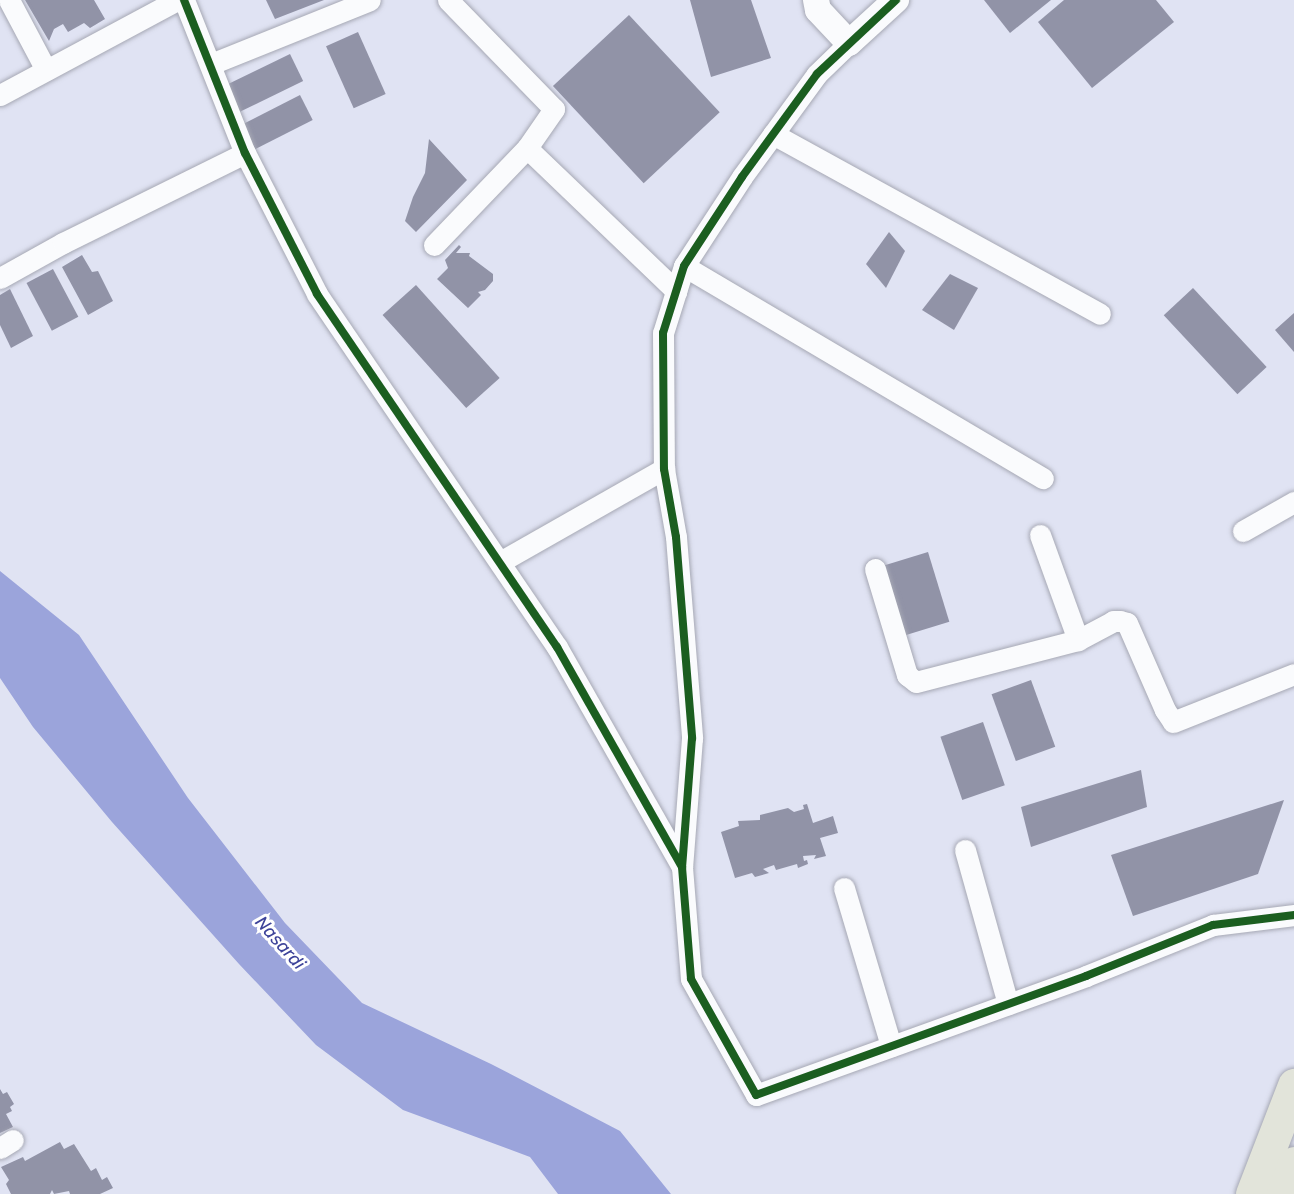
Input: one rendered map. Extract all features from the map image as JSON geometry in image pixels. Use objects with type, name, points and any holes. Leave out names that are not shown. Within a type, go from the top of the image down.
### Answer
[{"type":"highway","points":[[1252,1194],[1285,1173],[1294,1085]]},
{"type":"street","points":[[9,0],[46,70]]},
{"type":"street","points":[[0,95],[177,0]]},
{"type":"street","points":[[184,0],[245,153],[317,294],[557,647],[682,867]]},
{"type":"street","points":[[211,64],[370,0]]},
{"type":"street","points":[[434,245],[527,148],[554,109],[448,0]]},
{"type":"street","points":[[816,0],[818,10],[849,43]]},
{"type":"street","points":[[896,0],[817,74],[773,134],[684,266],[663,333],[664,469],[675,537],[692,738],[682,867],[691,979],[756,1095],[1008,1004],[1213,925],[1294,915]]},
{"type":"street","points":[[773,134],[1100,314]]},
{"type":"street","points":[[527,148],[676,291]]},
{"type":"street","points":[[0,278],[63,243],[245,153]]},
{"type":"street","points":[[684,266],[1043,478]]},
{"type":"street","points":[[500,562],[664,469]]},
{"type":"street","points":[[1243,531],[1294,502]]},
{"type":"street","points":[[1040,535],[1078,640]]},
{"type":"street","points":[[875,569],[907,675],[916,682],[1078,640],[1113,621],[1126,623],[1165,710],[1173,722],[1294,674]]},
{"type":"street","points":[[965,850],[1008,1004]]},
{"type":"street","points":[[844,888],[891,1046]]},
{"type":"water","name":"Nasardi","points":[[0,571],[79,635],[188,798],[285,923],[362,1003],[491,1064],[620,1131],[671,1194],[558,1194],[530,1157],[403,1110],[316,1045],[239,964],[112,822],[33,727],[0,678]]},
{"type":"building","points":[[25,0],[94,0],[105,19],[90,28],[84,23],[68,32],[63,24],[54,29],[49,41]]},
{"type":"building","points":[[266,0],[324,0],[275,19]]},
{"type":"building","points":[[690,0],[751,0],[771,58],[711,77]]},
{"type":"building","points":[[984,0],[1051,0],[1010,33]]},
{"type":"building","points":[[1064,0],[1156,0],[1174,22],[1092,88],[1038,22]]},
{"type":"building","points":[[629,15],[720,112],[644,183],[553,86]]},
{"type":"building","points":[[358,32],[386,94],[354,108],[326,46]]},
{"type":"building","points":[[290,54],[303,81],[239,112],[226,85]]},
{"type":"building","points":[[300,95],[313,120],[254,150],[241,125]]},
{"type":"building","points":[[429,139],[467,180],[416,232],[405,221],[413,197],[425,173]]},
{"type":"building","points":[[889,232],[905,251],[886,288],[866,264]]},
{"type":"building","points":[[459,245],[461,247],[456,253],[470,253],[469,256],[493,274],[493,281],[485,290],[478,292],[481,295],[468,308],[437,279],[448,268],[445,260]]},
{"type":"building","points":[[82,255],[92,272],[98,271],[113,301],[88,315],[62,267]]},
{"type":"building","points":[[53,269],[78,317],[52,331],[27,283]]},
{"type":"building","points":[[950,274],[978,288],[954,330],[922,310]]},
{"type":"building","points":[[416,285],[500,378],[466,408],[383,315]]},
{"type":"building","points":[[1193,288],[1267,367],[1237,394],[1164,315]]},
{"type":"building","points":[[10,289],[33,336],[11,348],[0,325],[0,295]]},
{"type":"building","points":[[1294,313],[1294,352],[1275,330]]},
{"type":"building","points":[[928,552],[949,622],[905,635],[884,565]]},
{"type":"building","points":[[1031,680],[1055,747],[1016,761],[992,694]]},
{"type":"building","points":[[983,722],[1005,785],[962,800],[940,737]]},
{"type":"building","points":[[1141,770],[1147,807],[1031,847],[1021,807]]},
{"type":"building","points":[[1284,800],[1258,874],[1133,916],[1111,855]]},
{"type":"building","points":[[807,804],[813,823],[833,816],[838,833],[820,838],[826,856],[814,859],[816,855],[803,856],[804,861],[807,860],[808,864],[798,868],[797,864],[776,870],[774,865],[763,869],[769,873],[755,877],[752,873],[735,878],[721,832],[739,826],[738,821],[760,820],[760,815],[788,808],[794,812],[804,809],[803,805]]},
{"type":"building","points":[[0,1089],[3,1094],[7,1092],[14,1104],[10,1107],[12,1111],[6,1114],[13,1127],[0,1133]]},
{"type":"building","points":[[60,1142],[64,1149],[74,1144],[91,1171],[96,1168],[102,1180],[107,1177],[113,1188],[100,1194],[70,1194],[69,1191],[54,1194],[52,1190],[50,1194],[11,1194],[6,1184],[9,1180],[1,1167],[23,1157],[25,1161]]},
{"type":"cycle path","points":[[184,0],[245,153],[317,294],[557,647],[682,867]]},
{"type":"cycle path","points":[[896,0],[817,74],[742,177],[684,266],[663,333],[664,469],[676,537],[692,738],[682,867],[691,979],[756,1095],[1086,976],[1213,925],[1294,915]]}]
